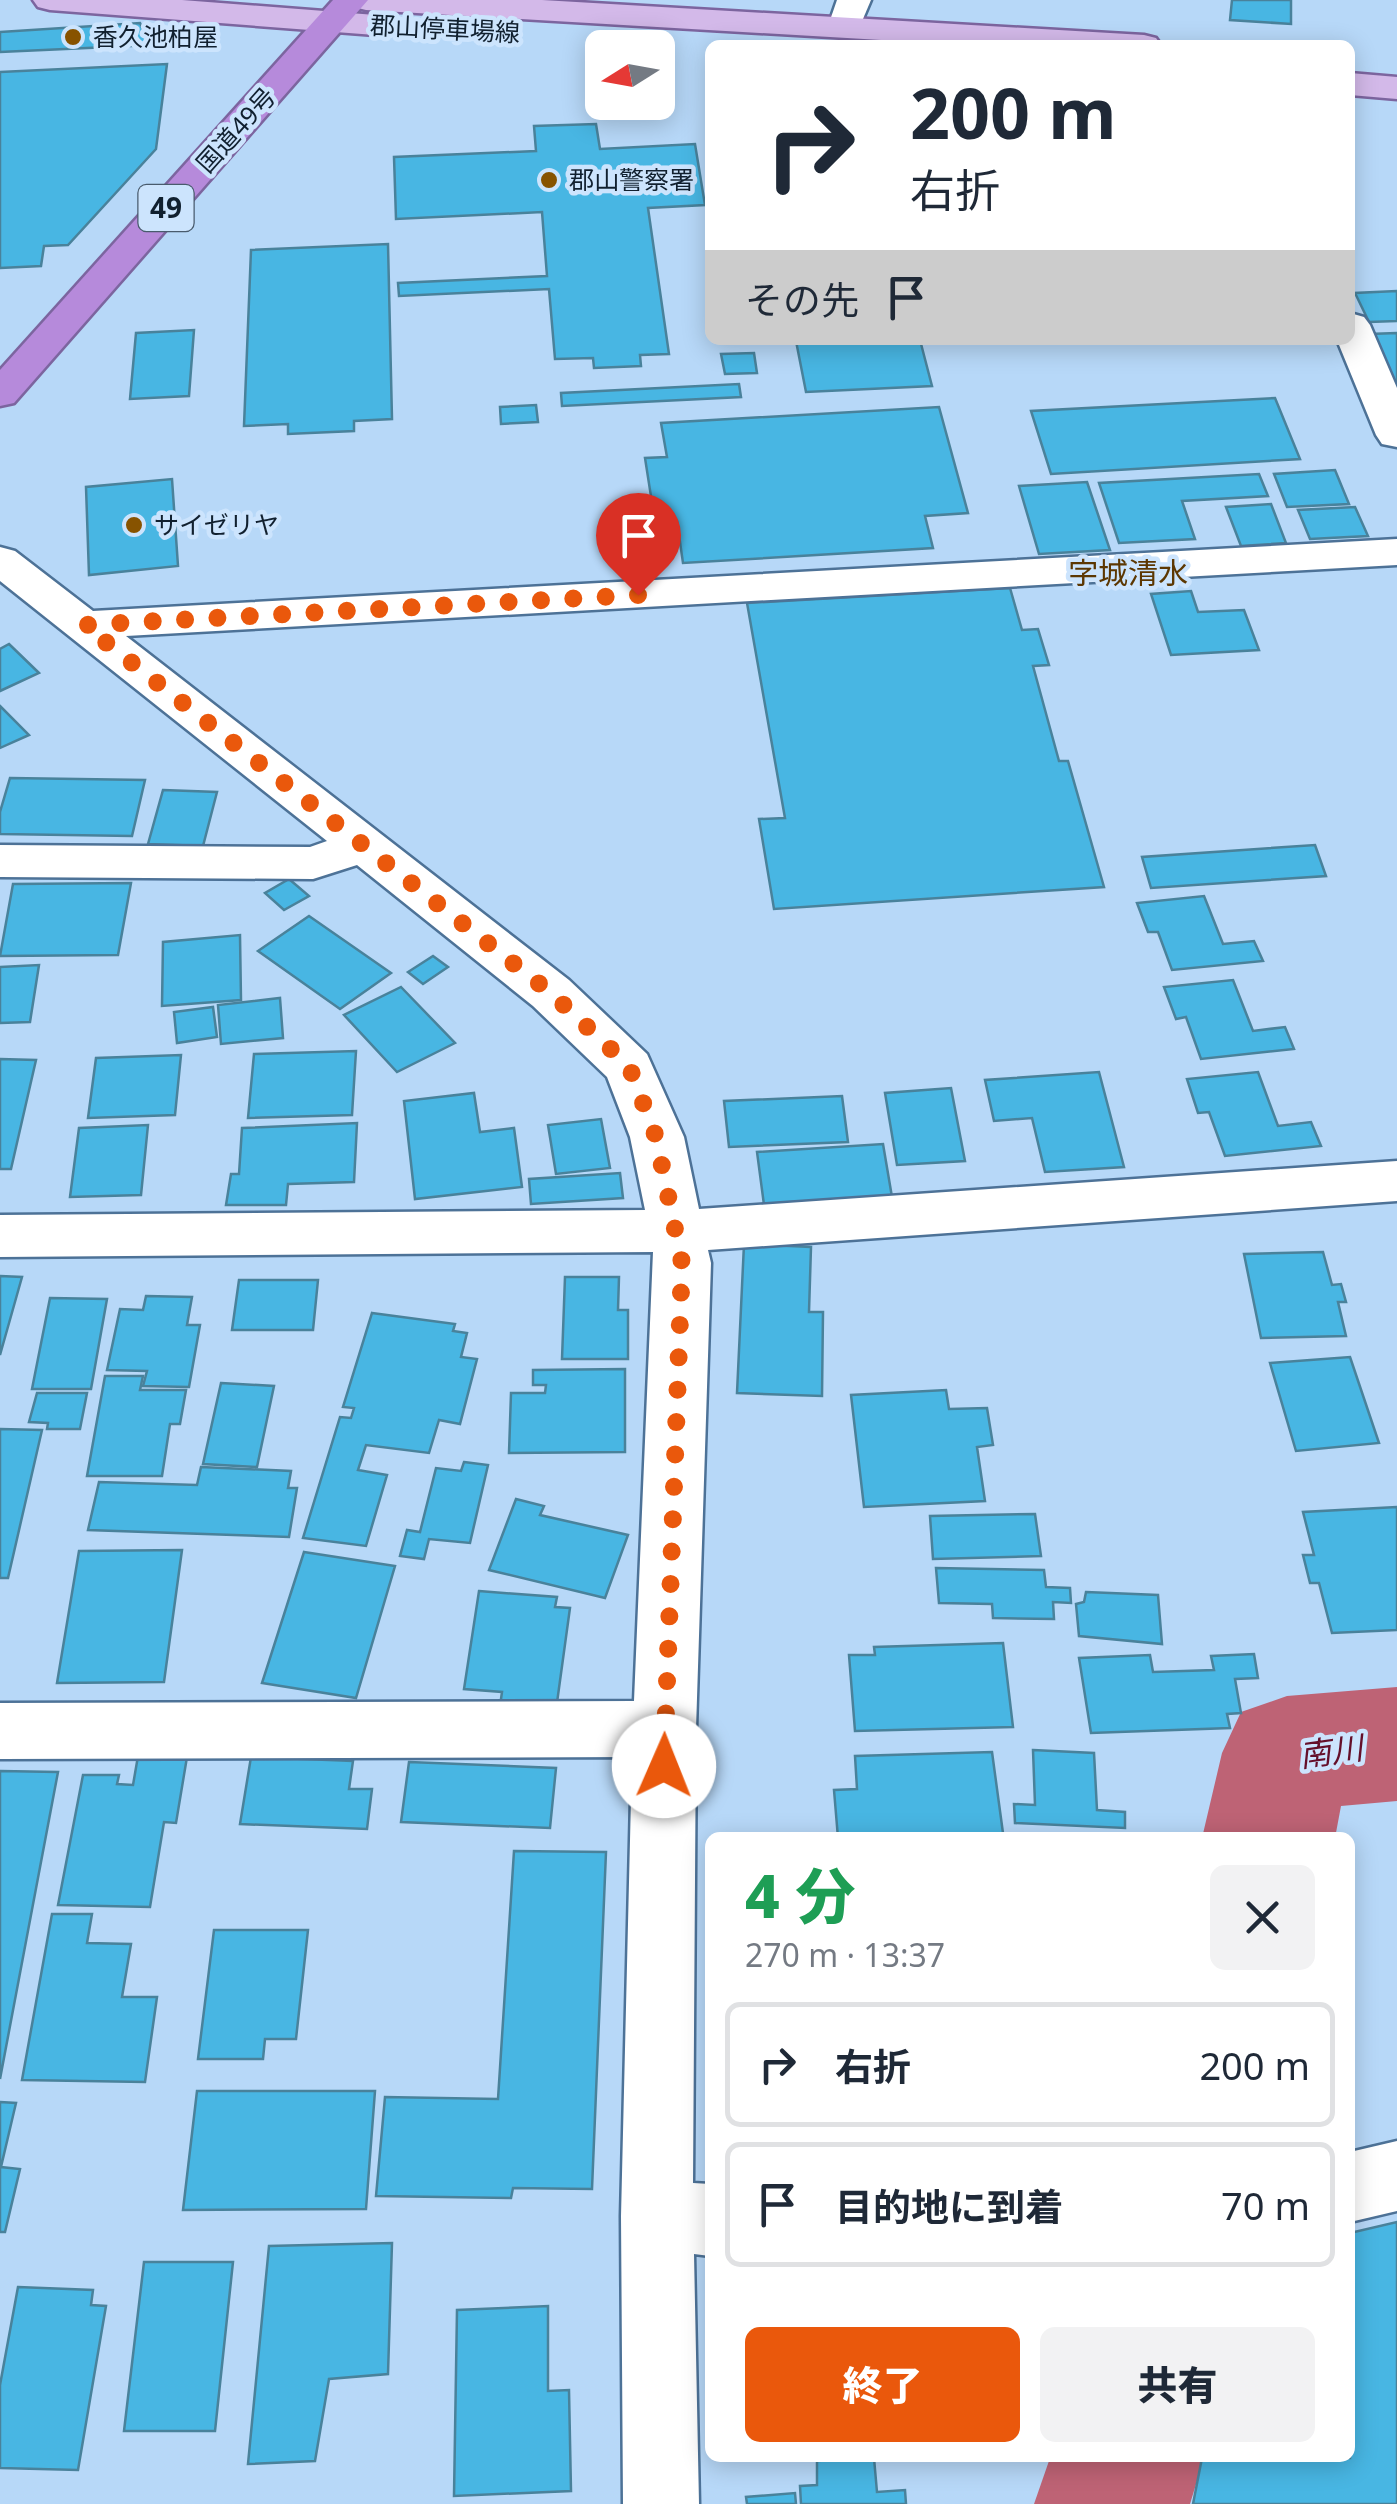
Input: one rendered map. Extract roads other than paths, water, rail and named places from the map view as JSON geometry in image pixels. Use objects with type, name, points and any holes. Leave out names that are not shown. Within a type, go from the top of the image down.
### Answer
[{"type":"highway","name":"国道49号","points":[[0,394],[341,11]]},
{"type":"main road","name":"郡山停車場線","points":[[50,0],[341,11],[705,44]]},
{"type":"main road","name":"郡山停車場線","points":[[366,0],[850,13],[1098,40]]},
{"type":"main road","points":[[1355,59],[1397,62]]},
{"type":"main road","points":[[1355,84],[1397,88]]},
{"type":"street","points":[[1355,337],[1397,435]]},
{"type":"street","points":[[84,625],[1397,552]]},
{"type":"street","points":[[0,560],[551,993],[629,1066],[656,1137],[682,1263],[664,1729],[684,2218],[660,2504]]},
{"type":"street","points":[[0,862],[313,863],[367,845]]},
{"type":"street","points":[[0,1236],[678,1231],[1397,1181]]},
{"type":"street","points":[[0,1731],[664,1729]]},
{"type":"street","points":[[1355,2186],[1397,2176]]},
{"type":"waterway","name":"南川","points":[[1269,1832],[1287,1753],[1397,1744]]},
{"type":"waterway","name":"南川","points":[[1112,2504],[1126,2462]]},
{"type":"place","name":"香久池柏屋","points":[[73,37]]},
{"type":"place","name":"郡山警察署","points":[[549,180]]},
{"type":"place","name":"サイゼリヤ","points":[[134,525]]},
{"type":"district","name":"字城清水","points":[[1128,574]]}]
